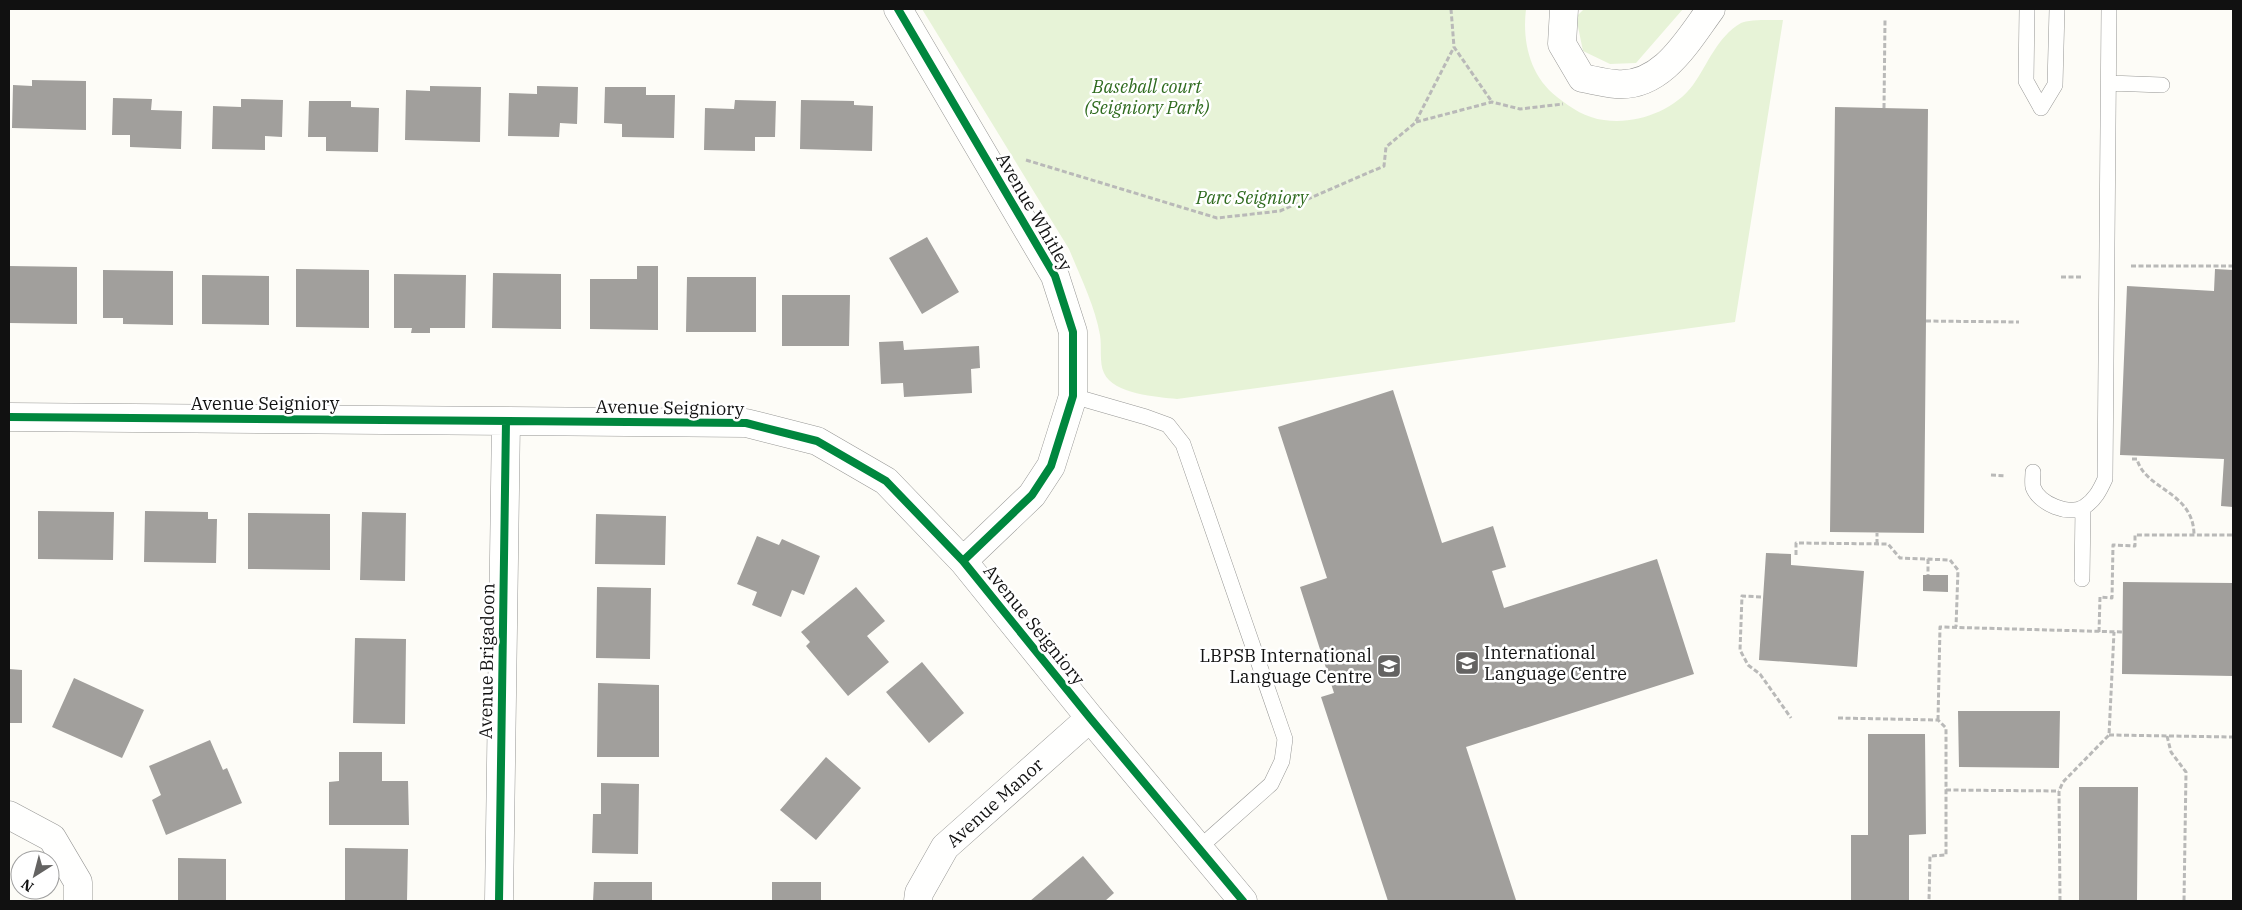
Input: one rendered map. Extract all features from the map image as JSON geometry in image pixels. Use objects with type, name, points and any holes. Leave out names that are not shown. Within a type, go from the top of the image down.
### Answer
[{"type":"street","name":"Avenue Whitley","points":[[898,9],[1055,276],[1073,332],[1073,396],[1052,466],[1032,496],[963,561]]},
{"type":"street","points":[[1564,9],[1562,44],[1582,78],[1618,84],[1646,80],[1674,60],[1711,9]]},
{"type":"street","name":"Avenue Seigniory","points":[[9,417],[746,423],[816,441],[886,481],[963,561],[1090,718],[1243,901]]},
{"type":"street","name":"Avenue Brigadoon","points":[[499,901],[506,421]]},
{"type":"street","name":"Avenue Manor","points":[[918,901],[920,893],[944,847],[1090,718]]},
{"type":"street","points":[[9,815],[52,838],[78,882],[78,901]]},
{"type":"lane","points":[[2027,9],[2026,81],[2041,108],[2056,85],[2057,9]]},
{"type":"lane","points":[[2033,472],[2034,488],[2046,502],[2065,509],[2083,508],[2098,494],[2105,479],[2109,9]]},
{"type":"lane","points":[[2109,84],[2162,84]]},
{"type":"lane","points":[[1073,396],[1146,417],[1168,426],[1182,444],[1285,739],[1282,761],[1271,784],[1199,848]]},
{"type":"lane","points":[[2082,579],[2083,508]]},
{"type":"path","points":[[1451,9],[1454,47],[1492,102]]},
{"type":"path","points":[[1884,108],[1885,20]]},
{"type":"path","points":[[1016,157],[1217,218],[1280,211],[1384,166],[1386,147],[1415,123],[1454,47]]},
{"type":"path","points":[[1415,123],[1492,102],[1520,109],[1565,104]]},
{"type":"path","points":[[2128,266],[2233,266]]},
{"type":"path","points":[[2061,277],[2081,277]]},
{"type":"path","points":[[1926,321],[2019,322]]},
{"type":"path","points":[[2139,468],[2186,508],[2194,522],[2194,534]]},
{"type":"path","points":[[1877,532],[1877,544]]},
{"type":"path","points":[[2099,632],[2100,597],[2112,598],[2113,545],[2135,546],[2135,535],[2233,535]]},
{"type":"path","points":[[1796,555],[1796,543],[1888,544],[1900,558],[1950,560],[1958,570],[1956,627]]},
{"type":"path","points":[[1928,559],[1928,575]]},
{"type":"path","points":[[1761,596],[1742,596],[1740,650],[1748,665],[1760,674],[1791,718]]},
{"type":"path","points":[[1938,720],[1940,627],[2123,632]]},
{"type":"path","points":[[2060,901],[2059,791],[2063,782],[2109,736],[2114,632]]},
{"type":"path","points":[[1838,718],[1938,720],[1946,728],[1946,855],[1930,856],[1929,901]]},
{"type":"path","points":[[2109,736],[2233,737]]},
{"type":"path","points":[[2167,736],[2171,752],[2186,772],[2184,901]]},
{"type":"path","points":[[1946,790],[2059,791]]},
{"type":"green space","name":"Parc Seigniory","points":[[922,9],[1526,9],[1525,34],[1530,58],[1534,69],[1548,89],[1568,105],[1585,115],[1597,119],[1616,121],[1641,118],[1665,109],[1675,102],[1693,85],[1719,43],[1741,23],[1755,20],[1783,20],[1735,322],[1177,399],[1126,390],[1109,380],[1104,373],[1100,335],[1095,313],[1069,249]]},
{"type":"green space","points":[[1584,9],[1683,9],[1636,63],[1610,64],[1583,51],[1576,17]]},
{"type":"building","points":[[32,80],[86,81],[86,130],[12,128],[13,85],[32,86]]},
{"type":"building","points":[[430,86],[481,87],[480,142],[405,140],[406,90],[430,91]]},
{"type":"building","points":[[537,86],[578,87],[577,124],[560,123],[559,137],[508,136],[509,93],[537,94]]},
{"type":"building","points":[[605,87],[646,87],[646,95],[675,95],[674,138],[622,137],[622,124],[604,123]]},
{"type":"building","points":[[113,98],[152,99],[151,110],[182,111],[181,149],[130,147],[130,135],[112,135]]},
{"type":"building","points":[[241,99],[283,100],[282,137],[265,136],[265,150],[212,149],[213,106],[241,107]]},
{"type":"building","points":[[735,100],[776,101],[775,137],[755,137],[755,151],[704,150],[705,108],[734,109]]},
{"type":"building","points":[[801,100],[854,101],[854,105],[873,106],[872,151],[800,149]]},
{"type":"building","points":[[309,101],[351,101],[351,107],[379,108],[378,152],[326,151],[326,137],[308,137]]},
{"type":"building","points":[[1835,107],[1928,109],[1924,533],[1830,532]]},
{"type":"building","points":[[927,237],[959,292],[922,314],[889,258]]},
{"type":"building","points":[[9,266],[77,267],[77,324],[9,323]]},
{"type":"building","points":[[637,266],[658,266],[658,330],[590,329],[590,279],[637,279]]},
{"type":"building","points":[[296,269],[369,270],[369,328],[296,327]]},
{"type":"building","points":[[2215,269],[2233,270],[2233,507],[2221,506],[2224,459],[2120,455],[2127,286],[2214,291]]},
{"type":"building","points":[[103,270],[173,271],[173,325],[123,324],[123,318],[103,318]]},
{"type":"building","points":[[493,273],[561,274],[561,329],[492,328]]},
{"type":"building","points":[[394,274],[466,275],[465,328],[430,328],[430,333],[411,333],[412,328],[394,328]]},
{"type":"building","points":[[202,275],[269,276],[269,325],[202,324]]},
{"type":"building","points":[[687,277],[756,277],[756,332],[686,332]]},
{"type":"building","points":[[782,295],[850,295],[849,346],[782,346]]},
{"type":"building","points":[[903,341],[904,350],[979,346],[980,368],[971,369],[972,393],[904,397],[903,383],[881,384],[879,342]]},
{"type":"building","points":[[1393,390],[1442,543],[1493,526],[1506,567],[1492,571],[1504,608],[1657,559],[1694,674],[1466,747],[1516,900],[1388,901],[1321,697],[1334,693],[1300,587],[1327,578],[1278,427]]},
{"type":"building","points":[[38,511],[114,512],[113,560],[38,559]]},
{"type":"building","points":[[145,511],[208,512],[208,519],[217,519],[216,563],[144,562]]},
{"type":"building","points":[[362,512],[406,513],[405,581],[360,580]]},
{"type":"building","points":[[248,513],[330,514],[330,570],[248,569]]},
{"type":"building","points":[[596,514],[666,516],[665,565],[595,564]]},
{"type":"building","points":[[757,536],[779,545],[782,539],[820,556],[804,595],[792,590],[781,617],[752,605],[757,592],[737,584]]},
{"type":"building","points":[[1766,553],[1791,554],[1791,565],[1864,571],[1857,667],[1759,660]]},
{"type":"building","points":[[1923,575],[1948,575],[1948,592],[1923,591]]},
{"type":"building","points":[[2123,582],[2233,583],[2233,676],[2122,674]]},
{"type":"building","points":[[597,587],[651,588],[650,659],[596,658]]},
{"type":"building","points":[[856,587],[885,621],[867,636],[889,662],[848,696],[806,646],[810,642],[801,632]]},
{"type":"building","points":[[355,638],[406,639],[405,724],[353,723]]},
{"type":"building","points":[[922,662],[964,713],[929,743],[886,692]]},
{"type":"building","points":[[9,669],[22,670],[22,723],[9,723]]},
{"type":"building","points":[[74,678],[144,710],[122,758],[52,727]]},
{"type":"building","points":[[598,683],[659,685],[659,757],[597,757]]},
{"type":"building","points":[[1958,711],[2060,711],[2059,768],[1959,767]]},
{"type":"building","points":[[1868,734],[1925,734],[1926,834],[1909,835],[1909,901],[1851,901],[1851,835],[1868,835]]},
{"type":"building","points":[[210,740],[223,770],[227,768],[242,803],[166,835],[152,800],[161,795],[149,766]]},
{"type":"building","points":[[339,752],[382,752],[382,781],[408,781],[409,825],[329,825],[329,782],[339,781]]},
{"type":"building","points":[[826,757],[861,788],[816,840],[780,810]]},
{"type":"building","points":[[601,783],[639,784],[638,854],[592,853],[593,814],[601,814]]},
{"type":"building","points":[[2079,787],[2138,787],[2137,901],[2079,901]]},
{"type":"building","points":[[345,848],[408,849],[407,901],[345,901]]},
{"type":"building","points":[[1083,856],[1114,893],[1105,901],[1030,901]]},
{"type":"building","points":[[178,858],[226,859],[226,901],[178,901]]},
{"type":"building","points":[[594,882],[652,882],[652,901],[593,901]]},
{"type":"building","points":[[772,882],[821,882],[821,901],[772,901]]},
{"type":"cycle path","points":[[898,9],[1055,276],[1073,332],[1073,396],[1051,466],[1032,495],[963,561]]},
{"type":"cycle path","points":[[9,417],[746,423],[817,441],[886,481],[963,561],[1090,718],[1243,901]]},
{"type":"cycle path","points":[[499,901],[506,421]]},
{"type":"place","name":"International Language Centre","points":[[1467,663]]},
{"type":"place","name":"LBPSB International Language Centre","points":[[1389,666]]},
{"type":"park label","name":"Baseball court (Seigniory Park)","points":[[1147,97]]}]
